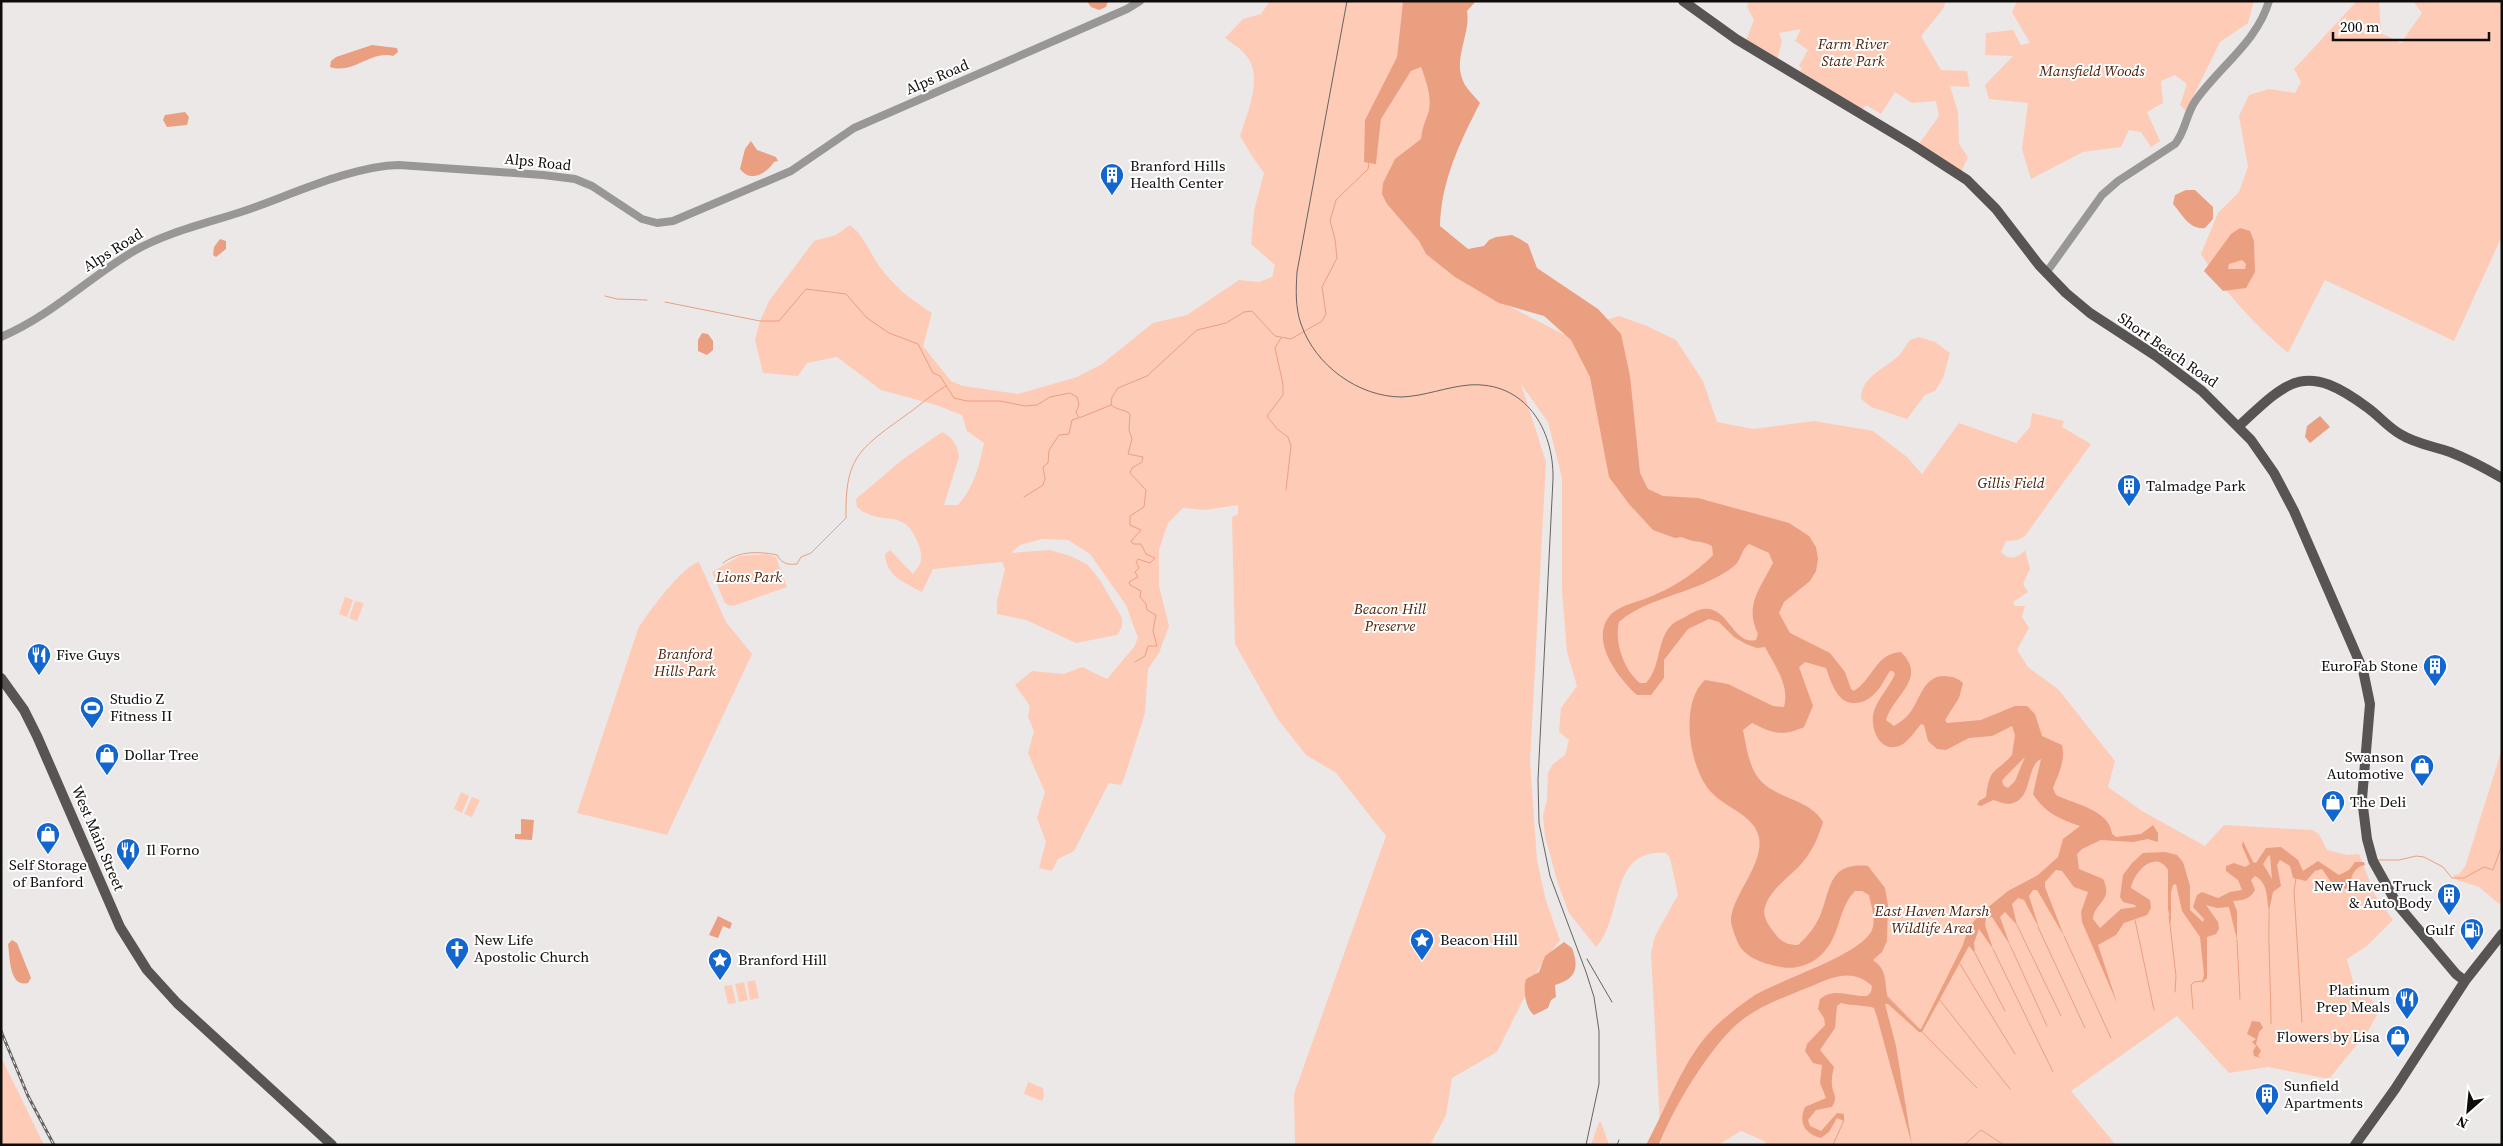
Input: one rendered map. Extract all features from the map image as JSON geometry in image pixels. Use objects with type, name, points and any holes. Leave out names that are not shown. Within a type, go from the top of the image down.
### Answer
[{"type":"main road","name":"Short Beach Road","points":[[1683,1],[1736,39],[1962,176],[1996,209],[2046,273],[2090,313],[2156,356],[2202,391],[2239,426],[2274,473],[2294,511],[2362,670],[2370,704],[2362,799],[2365,830],[2373,860],[2397,904],[2456,974],[2465,981]]},
{"type":"main road","points":[[2239,426],[2286,385],[2303,380],[2321,381],[2336,386],[2400,434],[2430,448],[2466,459],[2502,478]]},
{"type":"main road","name":"West Main Street","points":[[1,678],[24,710],[37,736],[120,928],[138,958],[172,998],[332,1145]]},
{"type":"main road","points":[[2355,1145],[2395,1089],[2465,981],[2502,934]]},
{"type":"street","name":"Alps Road","points":[[1,337],[38,320],[103,270],[144,245],[344,176],[380,166],[399,164],[561,176],[592,186],[642,220],[657,223],[684,217],[791,171],[854,128],[1127,9],[1140,1]]},
{"type":"street","points":[[2046,273],[2102,195],[2118,181],[2180,139],[2196,100],[2258,28],[2269,1]]},
{"type":"green space","points":[[1270,1],[1404,1],[1397,57],[1365,120],[1376,164],[1381,119],[1411,71],[1421,67],[1430,100],[1421,139],[1395,160],[1419,241],[1426,254],[1473,288],[1563,334],[1619,316],[1647,326],[1676,340],[1703,381],[1717,422],[1753,429],[1814,421],[1873,431],[1907,457],[1922,474],[1959,423],[2016,443],[2030,427],[2032,413],[2064,421],[2062,427],[2091,444],[2025,536],[2018,540],[2006,541],[2001,552],[2007,557],[2013,557],[2025,550],[2030,569],[2023,584],[2028,592],[2013,602],[2015,606],[2025,606],[2022,617],[2029,628],[2017,650],[2028,667],[2059,690],[2115,761],[2108,787],[2142,811],[2205,846],[2224,825],[2312,830],[2319,834],[2327,850],[2347,855],[2359,854],[2375,895],[2393,920],[2367,946],[2347,959],[2354,985],[2372,1000],[2378,1013],[2368,1031],[2329,1079],[2268,1067],[2229,1073],[2177,1016],[2071,1091],[2116,1145],[1767,1145],[1764,1141],[1741,1131],[1718,1145],[1661,1145],[1651,953],[1655,936],[1678,895],[1670,858],[1666,853],[1647,854],[1635,861],[1626,873],[1605,934],[1596,947],[1569,913],[1558,884],[1545,836],[1543,816],[1547,800],[1548,773],[1553,764],[1565,755],[1569,740],[1559,732],[1561,708],[1577,686],[1567,652],[1562,591],[1562,478],[1548,422],[1521,384],[1546,462],[1530,761],[1537,860],[1546,901],[1560,940],[1539,968],[1497,1052],[1452,1078],[1446,1115],[1430,1145],[1295,1145],[1294,1094],[1386,836],[1336,773],[1306,755],[1277,718],[1235,644],[1232,517],[1238,514],[1238,505],[1205,510],[1183,508],[1168,523],[1159,550],[1159,586],[1169,626],[1159,653],[1148,669],[1145,713],[1125,776],[1121,785],[1109,783],[1074,851],[1058,859],[1052,871],[1039,868],[1046,842],[1037,818],[1045,792],[1028,753],[1034,731],[1028,717],[1030,706],[1015,685],[1032,671],[1064,674],[1082,667],[1107,679],[1134,647],[1138,638],[1126,605],[1090,554],[1068,540],[1042,539],[1020,545],[1011,553],[1050,550],[1087,564],[1100,580],[1122,618],[1122,627],[1117,635],[1076,643],[1026,620],[997,614],[997,601],[1005,569],[1002,562],[933,569],[922,592],[898,578],[889,568],[885,554],[890,550],[913,574],[920,563],[921,556],[915,537],[910,528],[902,522],[877,517],[864,512],[857,507],[856,499],[902,460],[942,432],[954,442],[959,457],[944,505],[958,505],[964,498],[975,476],[984,443],[967,431],[962,415],[936,405],[881,390],[837,357],[807,363],[798,376],[763,373],[755,340],[760,321],[769,301],[814,241],[836,235],[850,225],[892,281],[910,298],[932,313],[923,346],[951,381],[963,386],[1018,394],[1077,377],[1102,364],[1153,323],[1187,315],[1239,280],[1259,282],[1272,277],[1275,265],[1251,244],[1254,211],[1264,173],[1240,136],[1253,93],[1253,71],[1244,53],[1225,38],[1243,19],[1261,14]]},
{"type":"green space","name":"Farm River State Park","points":[[1749,1],[1946,1],[1943,9],[1921,36],[1941,70],[1967,71],[1970,87],[1950,86],[1958,112],[1959,144],[1968,157],[1961,172],[1919,144],[1939,116],[1936,101],[1912,103],[1895,92],[1881,114],[1866,105],[1862,110],[1800,71],[1802,68],[1799,66],[1808,50],[1795,41],[1801,29],[1779,33],[1782,41],[1777,61],[1746,40],[1754,20],[1747,7]]},
{"type":"green space","name":"Mansfield Woods","points":[[2017,1],[2254,1],[2248,23],[2220,42],[2186,111],[2180,105],[2187,84],[2175,75],[2161,81],[2163,103],[2147,112],[2160,141],[2151,147],[2141,132],[2129,130],[2121,147],[2083,152],[2031,179],[2022,149],[2028,103],[1989,99],[1985,85],[2013,56],[1985,55],[1986,33],[2013,30],[2021,45],[2030,43],[2012,12]]},
{"type":"green space","points":[[2357,1],[2379,1],[2381,33],[2401,43],[2422,13],[2413,1],[2502,1],[2502,236],[2454,341],[2325,280],[2288,353],[2240,307],[2201,254],[2218,213],[2239,192],[2248,167],[2239,116],[2249,95],[2269,89],[2295,93],[2301,82],[2294,69]]},
{"type":"green space","points":[[1919,337],[1935,342],[1950,353],[1943,378],[1935,391],[1925,395],[1907,419],[1871,407],[1861,399],[1865,384],[1870,378],[1895,359],[1910,340]]},
{"type":"green space","name":"Lions Park","points":[[766,554],[776,557],[787,587],[736,605],[730,606],[725,603],[712,572],[740,556]]},
{"type":"green space","name":"Branford Hills Park","points":[[699,562],[726,622],[752,654],[667,835],[577,813],[638,629],[675,581],[692,565]]},
{"type":"green space","points":[[345,597],[353,600],[347,617],[339,614]]},
{"type":"green space","points":[[355,601],[364,603],[357,621],[349,618]]},
{"type":"green space","points":[[2502,749],[2502,901],[2499,904],[2479,887],[2457,880],[2453,875],[2459,874],[2465,867]]},
{"type":"green space","points":[[461,792],[469,796],[462,813],[454,809]]},
{"type":"green space","points":[[472,797],[480,800],[472,817],[464,814]]},
{"type":"green space","points":[[755,980],[759,998],[750,1000],[747,982]]},
{"type":"green space","points":[[744,982],[748,1000],[739,1002],[735,984]]},
{"type":"green space","points":[[732,985],[736,1003],[728,1004],[724,986]]},
{"type":"green space","points":[[1,1057],[44,1145],[1,1145]]},
{"type":"green space","points":[[1028,1082],[1043,1088],[1044,1096],[1042,1101],[1024,1094]]},
{"type":"green space","points":[[1599,1122],[1601,1122],[1609,1145],[1591,1145]]},
{"type":"shaded area","points":[[1087,1],[1108,1],[1106,7],[1099,10],[1091,7]]},
{"type":"shaded area","points":[[1476,1],[1467,11],[1467,28],[1461,55],[1460,72],[1464,84],[1480,103],[1465,132],[1453,162],[1444,193],[1440,226],[1468,249],[1484,246],[1489,240],[1496,237],[1512,235],[1520,239],[1528,244],[1537,268],[1598,309],[1621,334],[1630,376],[1640,473],[1648,489],[1663,496],[1698,498],[1789,523],[1809,536],[1816,547],[1818,559],[1816,571],[1810,581],[1784,602],[1779,613],[1790,633],[1830,653],[1845,672],[1851,689],[1854,691],[1886,657],[1893,653],[1901,652],[1908,662],[1911,671],[1910,679],[1886,720],[1894,726],[1902,721],[1913,709],[1927,684],[1938,677],[1945,676],[1963,683],[1959,698],[1945,720],[1947,723],[1981,720],[2015,706],[2027,706],[2035,714],[2042,736],[2062,745],[2062,762],[2053,788],[2056,795],[2098,813],[2105,819],[2110,826],[2112,834],[2116,837],[2141,834],[2153,825],[2158,833],[2158,842],[2148,839],[2133,842],[2101,840],[2082,849],[2077,854],[2079,869],[2103,879],[2106,886],[2105,897],[2094,913],[2093,919],[2100,928],[2121,909],[2136,907],[2135,905],[2123,902],[2120,897],[2123,875],[2143,853],[2165,852],[2177,855],[2183,862],[2190,886],[2190,910],[2203,922],[2204,919],[2193,907],[2197,895],[2202,892],[2218,898],[2230,892],[2242,890],[2238,880],[2226,871],[2226,866],[2234,863],[2245,867],[2250,864],[2242,846],[2243,841],[2253,862],[2256,863],[2266,848],[2281,847],[2298,860],[2303,871],[2318,861],[2339,875],[2349,870],[2355,862],[2364,862],[2365,865],[2354,872],[2350,886],[2346,889],[2333,885],[2322,869],[2315,871],[2306,881],[2293,878],[2290,866],[2280,860],[2277,865],[2281,886],[2273,892],[2269,911],[2265,887],[2255,876],[2251,880],[2255,890],[2251,896],[2246,899],[2233,901],[2237,911],[2237,940],[2229,907],[2217,908],[2206,905],[2218,922],[2219,929],[2216,934],[2207,937],[2207,978],[2202,983],[2204,975],[2200,937],[2182,911],[2176,884],[2173,885],[2171,892],[2171,924],[2168,909],[2168,870],[2163,864],[2151,862],[2136,875],[2131,888],[2150,900],[2151,908],[2147,915],[2124,923],[2116,935],[2098,945],[2117,1003],[2082,922],[2081,912],[2088,892],[2074,887],[2062,871],[2056,870],[2045,882],[2045,887],[2064,936],[2037,890],[2033,890],[2029,896],[2039,928],[2024,900],[2018,898],[2012,904],[2017,925],[2005,912],[2000,917],[2010,945],[1992,917],[1986,918],[1985,925],[1993,949],[1979,929],[1974,943],[1975,953],[1969,946],[1922,1032],[1919,1032],[1888,1004],[1885,1004],[1896,1046],[1912,1145],[1877,1017],[1874,1008],[1871,1007],[1841,1003],[1837,1006],[1835,1028],[1820,1050],[1834,1067],[1832,1087],[1835,1100],[1832,1107],[1816,1110],[1808,1120],[1810,1126],[1821,1131],[1837,1113],[1844,1114],[1844,1121],[1837,1118],[1829,1132],[1821,1138],[1811,1134],[1804,1127],[1802,1118],[1805,1107],[1826,1098],[1820,1083],[1822,1065],[1813,1063],[1805,1051],[1807,1044],[1825,1025],[1824,1018],[1818,1009],[1820,999],[1826,995],[1837,993],[1867,996],[1871,992],[1872,986],[1865,980],[1857,977],[1842,976],[1835,977],[1770,1003],[1746,1017],[1734,1027],[1708,1057],[1696,1075],[1674,1112],[1659,1145],[1646,1145],[1692,1056],[1720,1022],[1755,995],[1851,950],[1871,932],[1874,918],[1869,895],[1862,891],[1855,891],[1845,907],[1836,932],[1827,948],[1812,962],[1802,966],[1786,968],[1768,964],[1748,955],[1739,945],[1732,926],[1731,916],[1735,903],[1753,869],[1757,857],[1758,835],[1749,820],[1716,797],[1703,781],[1697,768],[1690,736],[1692,704],[1697,690],[1705,680],[1728,684],[1773,706],[1784,707],[1785,691],[1783,684],[1765,647],[1757,648],[1746,644],[1734,637],[1719,622],[1709,619],[1688,629],[1664,660],[1664,678],[1651,695],[1637,695],[1622,680],[1609,660],[1603,638],[1608,618],[1622,607],[1647,598],[1685,579],[1713,555],[1712,546],[1682,537],[1675,538],[1653,530],[1629,504],[1609,477],[1590,377],[1571,340],[1544,316],[1499,303],[1455,277],[1426,254],[1419,241],[1387,204],[1382,194],[1383,183],[1395,159],[1421,139],[1430,100],[1421,67],[1411,71],[1381,119],[1376,164],[1364,162],[1365,120],[1397,57],[1403,2]],"holes":[[[1749,544],[1769,553],[1773,563],[1755,597],[1753,606],[1754,624],[1758,634],[1756,640],[1748,640],[1742,637],[1719,613],[1703,609],[1697,611],[1671,625],[1662,640],[1651,676],[1646,683],[1640,683],[1629,671],[1619,647],[1619,622],[1640,608],[1700,585],[1725,573],[1737,563]],[[1805,662],[1826,668],[1837,693],[1841,698],[1851,703],[1863,702],[1868,699],[1880,687],[1890,671],[1893,671],[1895,674],[1877,704],[1873,715],[1876,735],[1884,745],[1889,747],[1903,744],[1921,724],[1924,725],[1928,741],[1937,749],[1946,750],[1969,738],[1992,736],[2012,726],[2015,735],[2012,755],[1991,775],[1986,797],[1979,801],[1977,805],[1981,806],[1993,800],[2005,804],[2016,802],[2026,791],[2033,769],[2041,759],[2033,794],[2048,811],[2080,826],[2063,839],[2058,857],[2038,875],[2008,891],[1981,913],[1969,927],[1962,947],[1921,1029],[1888,998],[1885,977],[1881,968],[1873,960],[1882,952],[1887,941],[1888,905],[1885,888],[1868,866],[1845,868],[1838,873],[1829,887],[1818,920],[1805,939],[1798,945],[1781,940],[1767,923],[1764,910],[1771,894],[1806,858],[1815,844],[1823,822],[1811,809],[1779,794],[1759,779],[1749,759],[1743,730],[1752,723],[1771,731],[1783,733],[1804,727],[1813,706],[1799,667]],[[2025,757],[2015,781],[2008,788],[2004,786],[2002,781]],[[2269,855],[2272,879],[2263,864]]]},
{"type":"shaded area","points":[[372,45],[397,48],[398,52],[393,56],[377,56],[346,68],[330,67],[331,61],[336,57]]},
{"type":"shaded area","points":[[185,112],[189,117],[187,125],[167,127],[163,120],[165,115]]},
{"type":"shaded area","points":[[751,141],[757,150],[776,157],[778,161],[774,162],[763,173],[753,176],[744,173],[740,169],[745,149]]},
{"type":"shaded area","points":[[2186,190],[2195,190],[2213,207],[2213,219],[2205,228],[2199,228],[2190,224],[2173,204],[2175,195]]},
{"type":"shaded area","points":[[2240,228],[2250,231],[2254,241],[2255,272],[2246,288],[2223,291],[2204,271],[2231,234]],"holes":[[[2242,260],[2246,264],[2245,269],[2228,269],[2229,264]]]},
{"type":"shaded area","points":[[220,239],[226,241],[226,249],[216,257],[213,255],[214,247]]},
{"type":"shaded area","points":[[702,333],[708,334],[713,341],[713,350],[707,355],[698,351],[698,340]]},
{"type":"shaded area","points":[[2320,416],[2330,427],[2310,443],[2305,437],[2307,426]]},
{"type":"shaded area","points":[[521,819],[534,820],[532,840],[515,839],[515,834],[521,834]]},
{"type":"shaded area","points":[[718,916],[732,923],[730,929],[723,926],[718,938],[709,935]]},
{"type":"shaded area","points":[[12,940],[17,943],[31,978],[28,983],[17,981],[14,976],[10,963],[8,944]]},
{"type":"shaded area","points":[[1564,942],[1572,948],[1574,955],[1575,966],[1572,976],[1555,985],[1556,997],[1551,1000],[1548,1008],[1534,1015],[1525,998],[1526,979],[1539,972],[1545,956]]},
{"type":"shaded area","points":[[2252,1021],[2260,1022],[2263,1028],[2259,1032],[2256,1044],[2261,1051],[2258,1056],[2261,1058],[2254,1056],[2253,1051],[2256,1046],[2252,1042],[2256,1039],[2247,1034]]},
{"type":"waterway","points":[[1135,662],[1145,656],[1148,646],[1157,646],[1153,631],[1156,615],[1147,610],[1146,604],[1140,597],[1141,591],[1130,585],[1129,582],[1138,577],[1135,572],[1139,568],[1136,562],[1138,559],[1150,563],[1155,558],[1146,554],[1141,544],[1133,544],[1131,541],[1141,530],[1130,525],[1130,516],[1144,507],[1146,490],[1130,473],[1132,468],[1142,462],[1143,457],[1128,454],[1132,439],[1129,430],[1130,414],[1111,405],[1112,397],[1118,388],[1147,376],[1197,330],[1226,323],[1244,312],[1252,311],[1275,336],[1291,339],[1322,321],[1326,314],[1322,287],[1337,258],[1335,239],[1330,221],[1336,200],[1368,169],[1369,162]]},
{"type":"waterway","points":[[665,302],[760,321],[779,321],[806,289],[846,294],[867,318],[889,333],[918,344],[933,373],[940,376],[954,398],[967,401],[1000,401],[1025,406],[1037,405],[1050,397],[1070,393],[1077,397],[1079,405],[1076,412],[1079,418],[1111,405]]},
{"type":"waterway","points":[[605,296],[617,299],[647,300]]},
{"type":"waterway","points":[[1281,338],[1275,348],[1283,384],[1283,395],[1267,416],[1277,429],[1288,437],[1291,446],[1286,490]]},
{"type":"waterway","points":[[723,563],[742,554],[762,553],[777,555],[786,563],[797,564],[801,557],[811,553],[846,518],[846,498],[851,469],[864,448],[934,393],[946,386]]},
{"type":"waterway","points":[[1024,497],[1043,485],[1045,479],[1043,467],[1048,463],[1049,450],[1059,435],[1069,434],[1072,420],[1078,418]]},
{"type":"waterway","points":[[2378,860],[2399,860],[2416,856],[2424,857],[2443,867],[2452,878],[2464,878],[2484,867],[2493,870],[2502,845]]},
{"type":"waterway","points":[[2296,878],[2294,891],[2302,1022]]},
{"type":"waterway","points":[[2269,911],[2271,1024]]},
{"type":"waterway","points":[[2169,916],[2176,976],[2175,992]]},
{"type":"waterway","points":[[2135,920],[2154,1010]]},
{"type":"waterway","points":[[2017,925],[2061,1016]]},
{"type":"waterway","points":[[2038,927],[2085,1028]]},
{"type":"waterway","points":[[2064,936],[2111,1038]]},
{"type":"waterway","points":[[2237,940],[2240,999]]},
{"type":"waterway","points":[[2010,945],[2047,1026]]},
{"type":"waterway","points":[[1993,949],[2053,1072]]},
{"type":"waterway","points":[[1975,953],[2005,1011]]},
{"type":"waterway","points":[[1960,964],[2015,1054]]},
{"type":"waterway","points":[[2193,1009],[2191,985],[2194,982],[2203,981]]},
{"type":"waterway","points":[[1888,997],[1977,1088]]},
{"type":"waterway","points":[[1939,999],[2010,1089]]},
{"type":"waterway","points":[[1833,1145],[1844,1120]]},
{"type":"waterway","points":[[1964,1145],[1981,1130],[2004,1145]]},
{"type":"tram line","points":[[1347,1],[1297,272],[1298,311],[1301,324],[1316,353],[1340,376],[1354,385],[1386,396],[1402,397],[1469,385],[1489,386],[1506,391],[1520,400],[1532,412],[1542,426],[1548,443],[1552,460],[1553,479],[1538,780],[1539,823],[1550,876],[1594,997],[1599,1031],[1599,1084],[1586,1145]]},
{"type":"tram line","points":[[1587,959],[1612,1002]]},
{"type":"tram line","points":[[1617,1145],[1619,1140]]},
{"type":"railway","points":[[1,1031],[28,1096],[54,1145]]},
{"type":"place","name":"Branford Hills Health Center","points":[[1112,196]]},
{"type":"place","name":"Talmadge Park","points":[[2129,507]]},
{"type":"place","name":"Five Guys","points":[[39,676]]},
{"type":"place","name":"EuroFab Stone","points":[[2435,687]]},
{"type":"place","name":"Studio Z Fitness II","points":[[92,729]]},
{"type":"place","name":"Dollar Tree","points":[[107,776]]},
{"type":"place","name":"Swanson Automotive","points":[[2422,787]]},
{"type":"place","name":"The Deli","points":[[2333,823]]},
{"type":"place","name":"Self Storage of Banford","points":[[48,855]]},
{"type":"place","name":"Il Forno","points":[[128,871]]},
{"type":"place","name":"New Haven Truck & Auto Body","points":[[2449,916]]},
{"type":"place","name":"Gulf","points":[[2472,951]]},
{"type":"place","name":"Beacon Hill","points":[[1422,961]]},
{"type":"place","name":"New Life Apostolic Church","points":[[457,970]]},
{"type":"place","name":"Branford Hill","points":[[720,981]]},
{"type":"place","name":"Platinum Prep Meals","points":[[2407,1020]]},
{"type":"place","name":"Flowers by Lisa","points":[[2398,1058]]},
{"type":"place","name":"Sunfield Apartments","points":[[2267,1116]]},
{"type":"park label","name":"Gillis Field","points":[[2011,483]]},
{"type":"park label","name":"Beacon Hill Preserve","points":[[1390,618]]},
{"type":"park label","name":"East Haven Marsh Wildlife Area","points":[[1932,920]]}]
